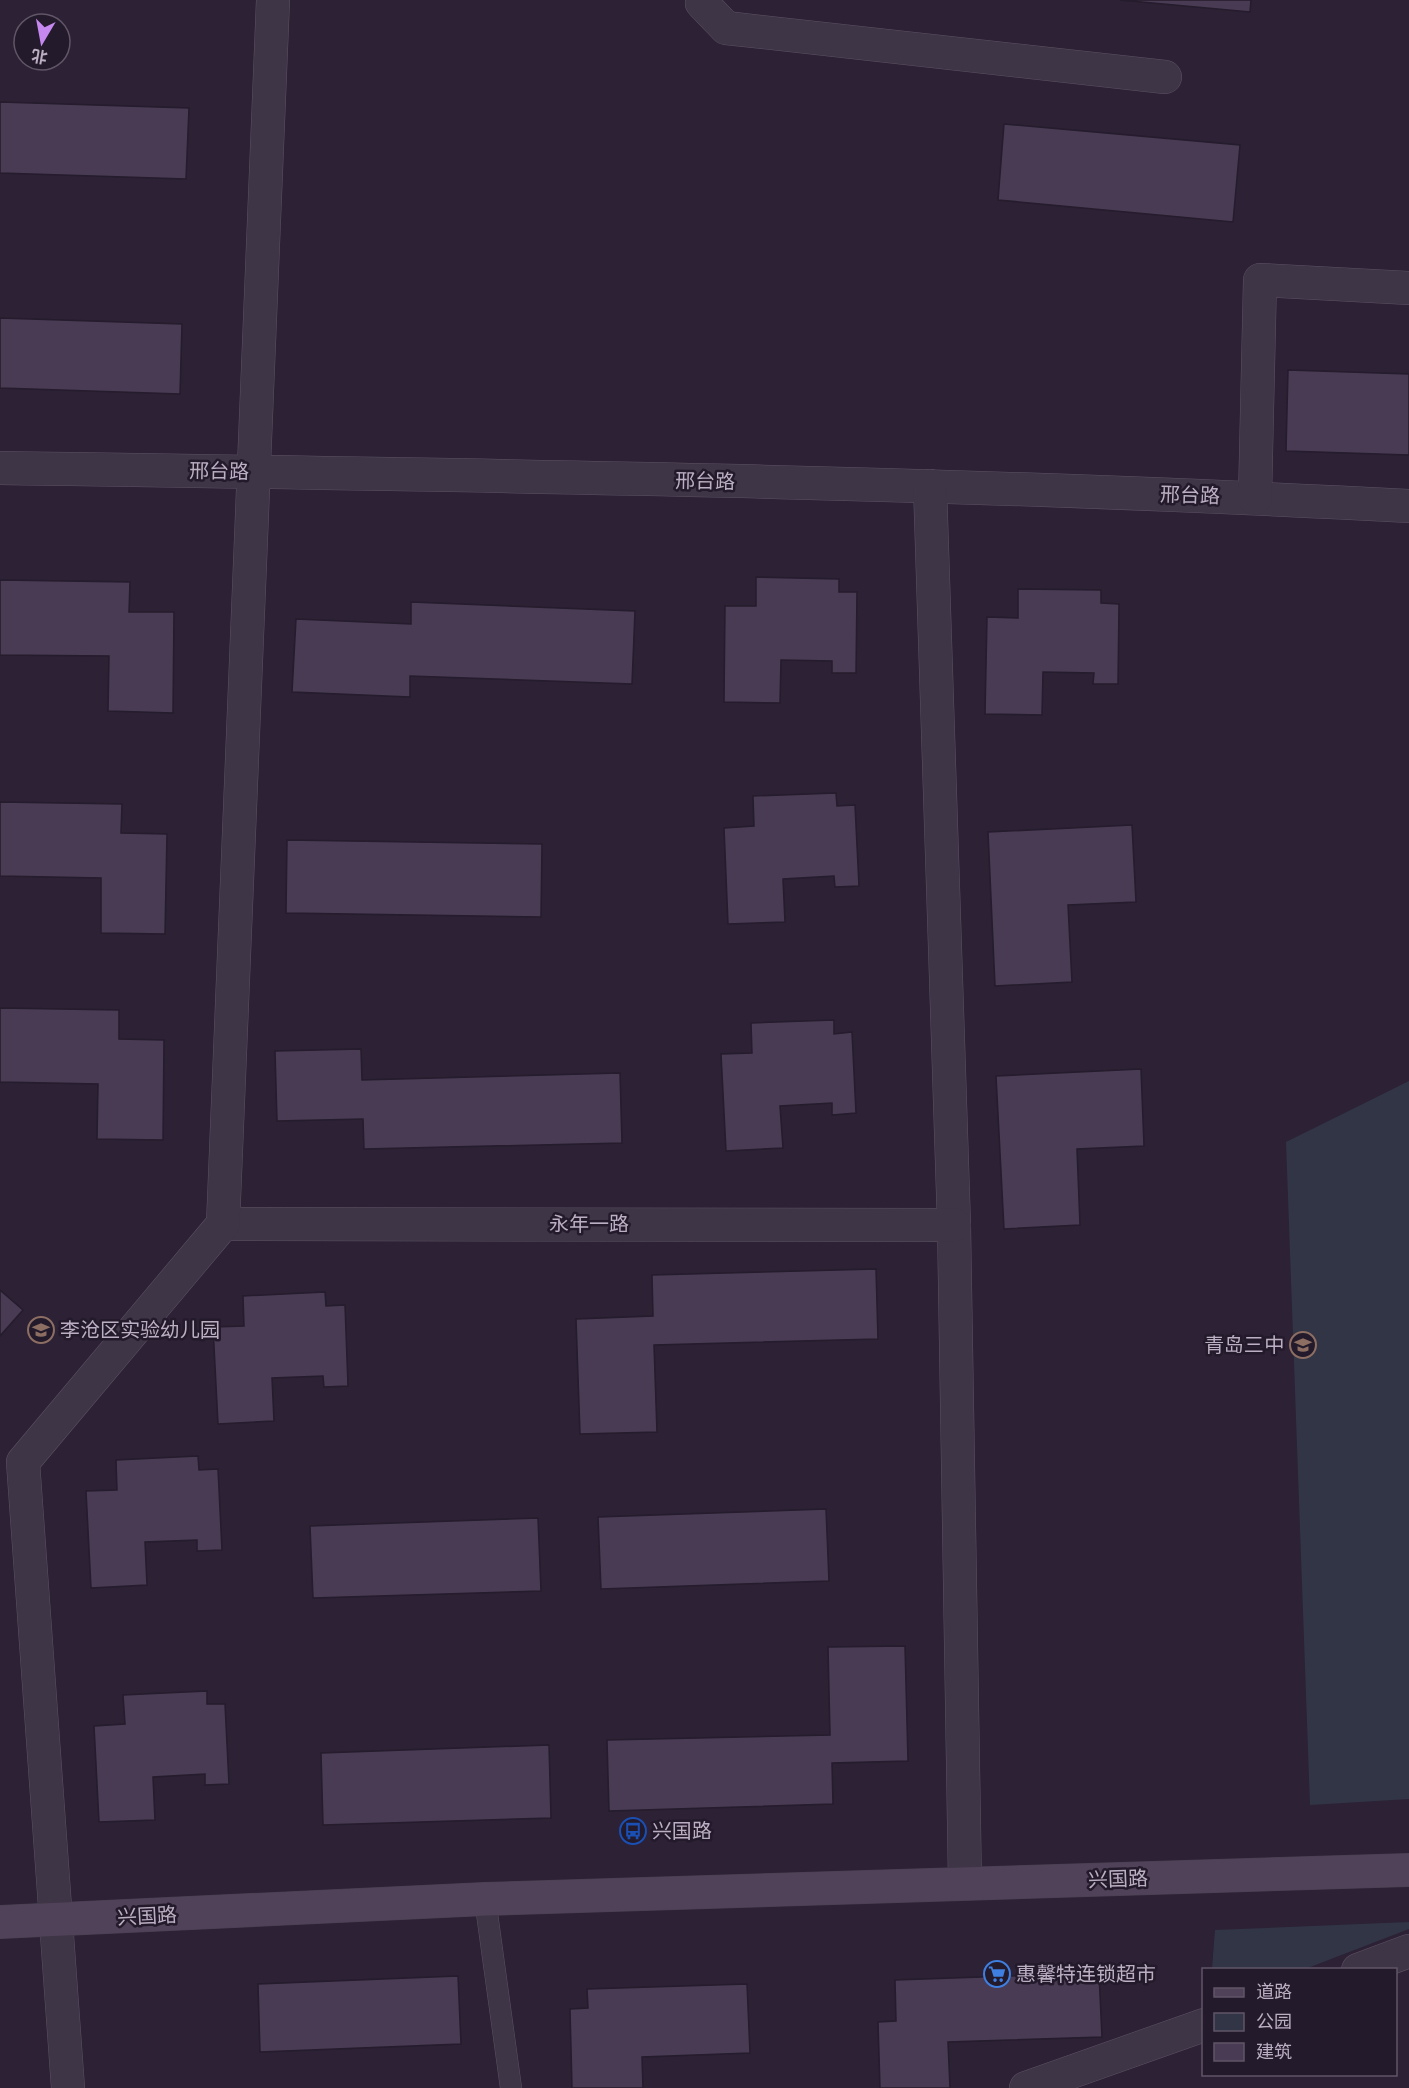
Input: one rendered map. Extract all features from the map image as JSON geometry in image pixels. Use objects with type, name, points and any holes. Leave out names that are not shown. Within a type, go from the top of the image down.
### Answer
[{"type":"street","points":[[68,2088],[11,1462],[224,1224],[273,0]]},
{"type":"street","points":[[703,0],[702,3],[726,28],[1165,77]]},
{"type":"street","points":[[1255,498],[1260,280],[1409,288]]},
{"type":"street","name":"邢台路","points":[[0,468],[930,486],[1409,506]]},
{"type":"street","points":[[930,486],[954,1225],[965,1884]]},
{"type":"street","name":"永年一路","points":[[224,1224],[954,1225]]},
{"type":"street","name":"兴国路","points":[[0,1922],[485,1899],[1409,1870]]},
{"type":"street","points":[[1364,1968],[1409,1952]]},
{"type":"street","points":[[1026,2088],[1202,2025]]},
{"type":"lane","points":[[485,1899],[511,2088]]},
{"type":"green space","points":[[1409,1081],[1409,1799],[1310,1805],[1286,1142]]},
{"type":"green space","points":[[1409,1922],[1409,1929],[1308,1968],[1212,1968],[1215,1930]]},
{"type":"building","points":[[1120,0],[1251,0],[1250,12]]},
{"type":"building","points":[[0,102],[189,108],[186,179],[0,173]]},
{"type":"building","points":[[1004,124],[1240,145],[1233,222],[998,200]]},
{"type":"building","points":[[0,318],[182,324],[180,394],[0,388]]},
{"type":"building","points":[[1288,370],[1409,374],[1409,455],[1286,451]]},
{"type":"building","points":[[756,577],[839,579],[839,592],[857,592],[856,673],[832,673],[832,661],[781,660],[780,703],[724,702],[725,606],[756,606]]},
{"type":"building","points":[[0,580],[130,582],[129,612],[174,612],[173,713],[108,711],[109,656],[0,655]]},
{"type":"building","points":[[1018,589],[1101,590],[1101,603],[1119,604],[1118,684],[1093,684],[1094,673],[1043,672],[1042,715],[985,714],[987,617],[1018,618]]},
{"type":"building","points":[[411,602],[635,611],[632,684],[410,676],[410,697],[292,692],[296,619],[411,624]]},
{"type":"building","points":[[836,793],[837,806],[855,805],[859,886],[835,887],[834,876],[783,879],[785,922],[728,924],[724,828],[754,826],[753,796]]},
{"type":"building","points":[[0,802],[122,804],[121,833],[167,834],[165,934],[101,933],[101,878],[0,876]]},
{"type":"building","points":[[1132,825],[1136,902],[1068,905],[1072,982],[995,986],[988,832]]},
{"type":"building","points":[[287,840],[542,844],[541,917],[286,913]]},
{"type":"building","points":[[0,1008],[119,1010],[119,1039],[164,1040],[163,1140],[97,1139],[98,1084],[0,1082]]},
{"type":"building","points":[[834,1020],[834,1034],[852,1032],[856,1113],[832,1115],[832,1103],[780,1106],[783,1148],[726,1151],[721,1054],[752,1053],[751,1023]]},
{"type":"building","points":[[361,1049],[362,1080],[620,1073],[622,1143],[364,1149],[363,1119],[277,1121],[275,1051]]},
{"type":"building","points":[[1141,1069],[1144,1146],[1077,1149],[1080,1225],[1004,1229],[996,1076]]},
{"type":"building","points":[[876,1269],[878,1339],[654,1345],[657,1432],[580,1434],[576,1319],[653,1316],[652,1275]]},
{"type":"building","points":[[0,1290],[23,1310],[0,1336]]},
{"type":"building","points":[[325,1292],[326,1306],[345,1305],[348,1386],[324,1387],[323,1376],[272,1378],[274,1421],[218,1424],[213,1327],[244,1326],[243,1296]]},
{"type":"building","points":[[198,1456],[199,1470],[218,1469],[222,1550],[197,1551],[197,1540],[145,1542],[147,1585],[91,1588],[86,1491],[117,1490],[116,1460]]},
{"type":"building","points":[[826,1509],[829,1581],[601,1589],[598,1517]]},
{"type":"building","points":[[538,1518],[541,1591],[313,1598],[310,1526]]},
{"type":"building","points":[[905,1646],[908,1761],[832,1763],[833,1804],[609,1811],[607,1740],[830,1735],[828,1647]]},
{"type":"building","points":[[207,1691],[207,1704],[225,1704],[229,1784],[205,1785],[205,1774],[153,1777],[155,1820],[99,1822],[94,1726],[125,1724],[123,1695]]},
{"type":"building","points":[[549,1745],[551,1818],[323,1825],[321,1753]]},
{"type":"building","points":[[1099,1973],[1102,2037],[948,2042],[950,2088],[880,2088],[878,2022],[896,2021],[895,1980]]},
{"type":"building","points":[[458,1976],[461,2044],[260,2052],[258,1984]]},
{"type":"building","points":[[747,1984],[750,2053],[642,2057],[643,2088],[572,2088],[570,2009],[588,2008],[587,1989]]},
{"type":"place","name":"李沧区实验幼儿园","points":[[41,1330]]},
{"type":"place","name":"青岛三中","points":[[1303,1345]]},
{"type":"place","name":"兴国路","points":[[633,1831]]},
{"type":"place","name":"惠馨特连锁超市","points":[[997,1974]]}]
